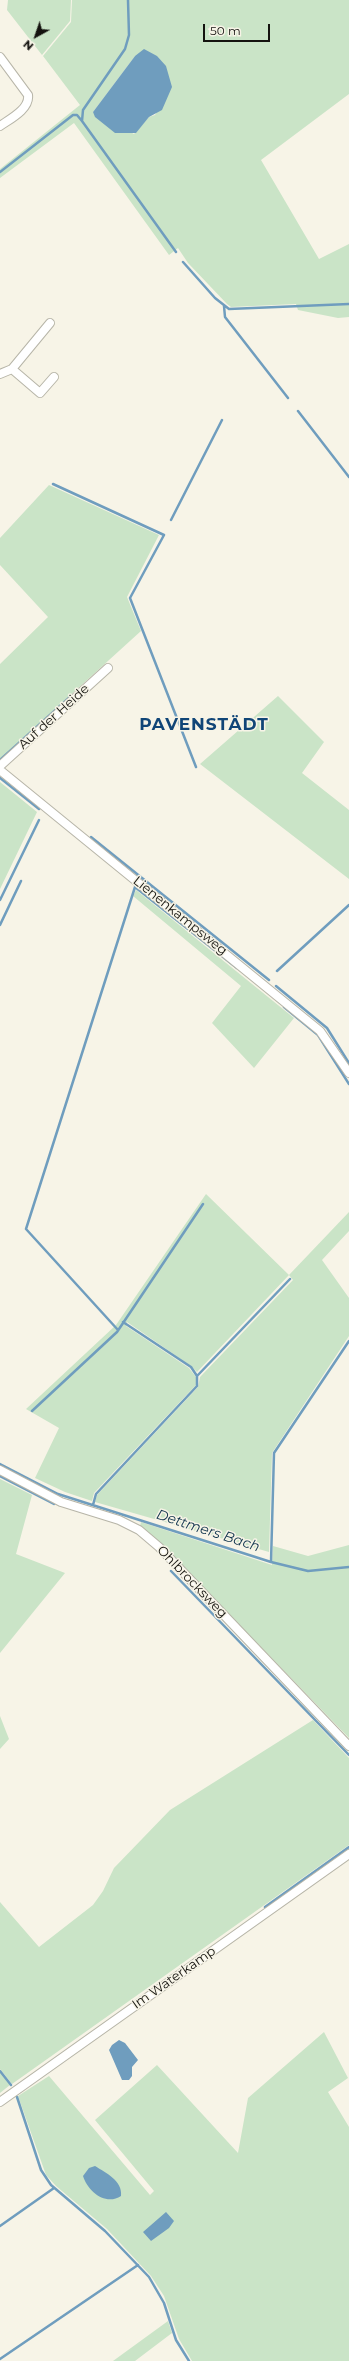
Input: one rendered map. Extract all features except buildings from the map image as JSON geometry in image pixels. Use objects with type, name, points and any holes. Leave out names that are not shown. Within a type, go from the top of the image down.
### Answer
[{"type":"street","points":[[0,57],[28,95],[28,100],[25,107],[0,126]]},
{"type":"street","points":[[0,374],[12,369],[50,323]]},
{"type":"street","points":[[12,369],[40,393],[54,377]]},
{"type":"street","name":"Auf der Heide","points":[[0,766],[108,668]]},
{"type":"street","name":"Lienenkampsweg","points":[[0,770],[320,1030],[349,1073]]},
{"type":"street","name":"Ohlbrocksweg","points":[[0,1470],[61,1502],[119,1520],[138,1530],[159,1547],[349,1746]]},
{"type":"street","name":"Im Waterkamp","points":[[0,2102],[349,1854]]},
{"type":"green space","points":[[8,0],[71,0],[70,21],[42,55],[7,10]]},
{"type":"green space","points":[[72,0],[349,0],[349,94],[261,160],[319,259],[349,244],[349,317],[338,318],[298,310],[296,304],[231,307],[188,263],[178,248],[169,255],[74,123],[0,178],[0,169],[80,105],[43,56],[71,22]],"holes":[[[135,56],[171,87],[155,115],[149,117],[134,134],[93,112]]]},
{"type":"green space","points":[[49,485],[159,535],[127,597],[141,631],[0,759],[0,664],[48,617],[0,565],[0,538]]},
{"type":"green space","points":[[278,696],[324,742],[302,773],[349,810],[349,879],[200,764]]},
{"type":"green space","points":[[0,782],[37,812],[0,889]]},
{"type":"green space","points":[[136,890],[294,1018],[254,1068],[212,1023],[241,986],[133,896]]},
{"type":"green space","points":[[206,1194],[289,1275],[197,1372],[191,1366],[127,1322],[126,1326],[189,1368],[196,1377],[196,1385],[94,1493],[92,1501],[65,1492],[35,1478],[59,1428],[26,1409],[116,1325]]},
{"type":"green space","points":[[349,1212],[349,1231],[322,1260],[349,1298],[349,1336],[272,1453],[269,1552],[95,1502],[97,1495],[198,1387],[200,1377],[293,1280],[289,1275]]},
{"type":"green space","points":[[0,1479],[32,1495],[16,1554],[65,1573],[0,1653]]},
{"type":"green space","points":[[141,1522],[272,1565],[273,1546],[308,1556],[349,1545],[349,1738],[160,1543],[140,1526]]},
{"type":"green space","points":[[0,1716],[9,1739],[0,1749]]},
{"type":"green space","points":[[313,1720],[349,1758],[349,1845],[12,2084],[0,2069],[0,1902],[39,1947],[93,1905],[103,1891],[114,1868],[170,1810]]},
{"type":"green space","points":[[324,2032],[348,2078],[328,2092],[349,2127],[349,2361],[192,2361],[179,2339],[164,2296],[151,2276],[107,2229],[56,2186],[46,2175],[18,2096],[49,2076],[150,2195],[154,2191],[95,2120],[157,2065],[238,2153],[248,2098]]},
{"type":"green space","points":[[0,2072],[10,2085],[0,2093]]},
{"type":"green space","points":[[168,2321],[172,2333],[135,2361],[113,2361]]},
{"type":"water","points":[[144,49],[157,56],[166,66],[172,87],[162,110],[149,117],[136,133],[115,133],[95,117],[93,112],[135,56]]},
{"type":"water","points":[[119,2040],[125,2043],[138,2060],[132,2067],[132,2076],[129,2080],[122,2080],[109,2050],[112,2045]]},
{"type":"water","points":[[95,2166],[117,2182],[121,2191],[121,2196],[115,2199],[109,2199],[98,2196],[93,2192],[85,2182],[83,2176],[89,2168]]},
{"type":"water","points":[[166,2212],[174,2221],[169,2228],[151,2241],[143,2232]]},
{"type":"waterway","points":[[128,0],[129,35],[125,49],[83,110],[82,121],[176,252]]},
{"type":"waterway","points":[[0,172],[73,115],[77,115],[82,121]]},
{"type":"waterway","points":[[183,262],[215,298],[229,309],[349,304]]},
{"type":"waterway","points":[[224,306],[225,317],[288,398]]},
{"type":"waterway","points":[[298,411],[349,477]]},
{"type":"waterway","points":[[171,520],[222,420]]},
{"type":"waterway","points":[[53,484],[164,535],[130,598],[196,767]]},
{"type":"waterway","points":[[0,760],[71,696]]},
{"type":"waterway","points":[[0,778],[39,809]]},
{"type":"waterway","points":[[0,900],[39,820]]},
{"type":"waterway","points":[[91,837],[269,980]]},
{"type":"waterway","points":[[0,925],[21,881]]},
{"type":"waterway","points":[[118,1330],[26,1229],[135,887],[237,968]]},
{"type":"waterway","points":[[277,971],[349,905]]},
{"type":"waterway","points":[[276,986],[327,1028],[349,1063]]},
{"type":"waterway","points":[[284,1007],[318,1035],[349,1084]]},
{"type":"waterway","points":[[32,1411],[117,1332],[203,1204]]},
{"type":"waterway","points":[[197,1376],[290,1279]]},
{"type":"waterway","points":[[93,1505],[96,1494],[197,1386],[197,1376],[191,1367],[123,1322]]},
{"type":"waterway","points":[[271,1562],[274,1453],[349,1341]]},
{"type":"waterway","name":"Dettmers Bach","points":[[0,1464],[58,1494],[271,1562],[308,1571],[349,1567]]},
{"type":"waterway","name":"Dettmers Bach","points":[[0,1476],[54,1504]]},
{"type":"waterway","points":[[171,1571],[349,1755]]},
{"type":"waterway","points":[[265,1907],[349,1847]]},
{"type":"waterway","points":[[0,2071],[11,2085]]},
{"type":"waterway","points":[[17,2097],[41,2170],[51,2185],[105,2231],[149,2277],[164,2303],[176,2340],[189,2361]]},
{"type":"waterway","points":[[0,2226],[54,2188]]},
{"type":"waterway","points":[[0,2359],[138,2265]]},
{"type":"district","name":"PAVENSTÄDT","points":[[204,725]]}]
